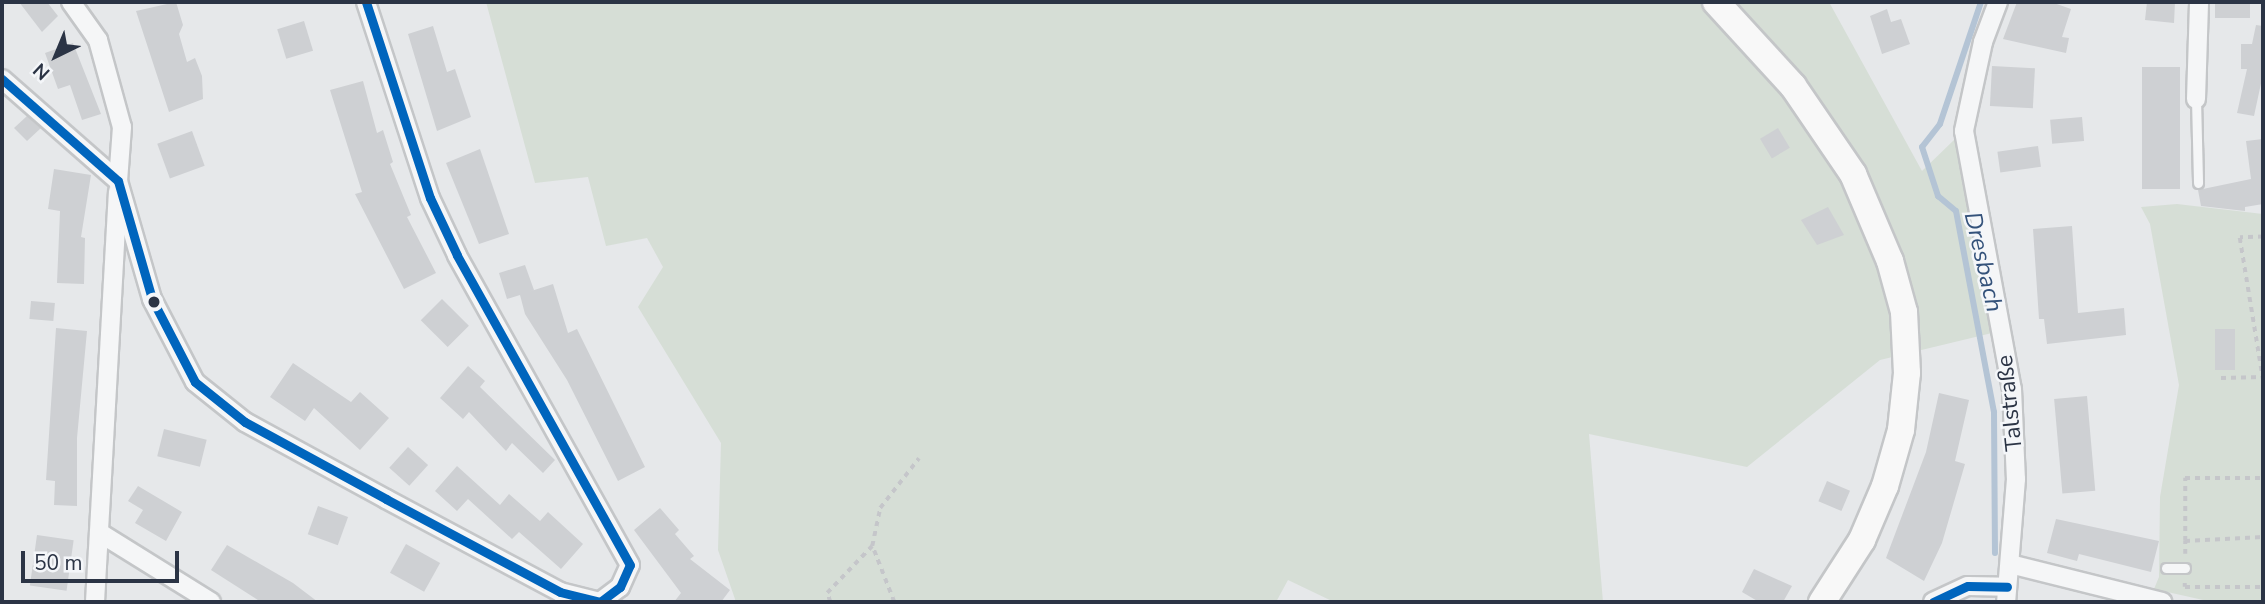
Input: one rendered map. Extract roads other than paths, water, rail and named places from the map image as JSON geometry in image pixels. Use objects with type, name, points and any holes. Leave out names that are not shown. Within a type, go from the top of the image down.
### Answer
[{"type":"main road","points":[[1716,2],[1822,124],[1853,174],[1890,261],[1904,312],[1907,373],[1901,430],[1885,486],[1862,540],[1822,602]]},
{"type":"street","points":[[71,2],[98,40],[122,127],[105,359],[100,533],[95,602]]},
{"type":"street","points":[[2,79],[118,181],[152,299],[195,382],[245,422],[386,499],[559,592],[600,602],[620,587],[630,565],[457,255],[430,198],[366,2]]},
{"type":"street","name":"Talstraße","points":[[1998,2],[1983,42],[1964,131],[2012,389],[2017,479],[2006,595]]},
{"type":"street","points":[[2196,99],[2199,2]]},
{"type":"street","points":[[100,533],[211,602]]},
{"type":"street","points":[[2010,564],[2162,602]]},
{"type":"street","points":[[1933,602],[1968,586],[2006,595]]},
{"type":"lane","points":[[2196,99],[2198,183]]},
{"type":"lane","points":[[2166,568],[2185,568]]},
{"type":"waterway","name":"Dresbach","points":[[1981,2],[1940,124],[1922,147],[1938,196],[1956,211],[1994,412],[1995,553]]}]
